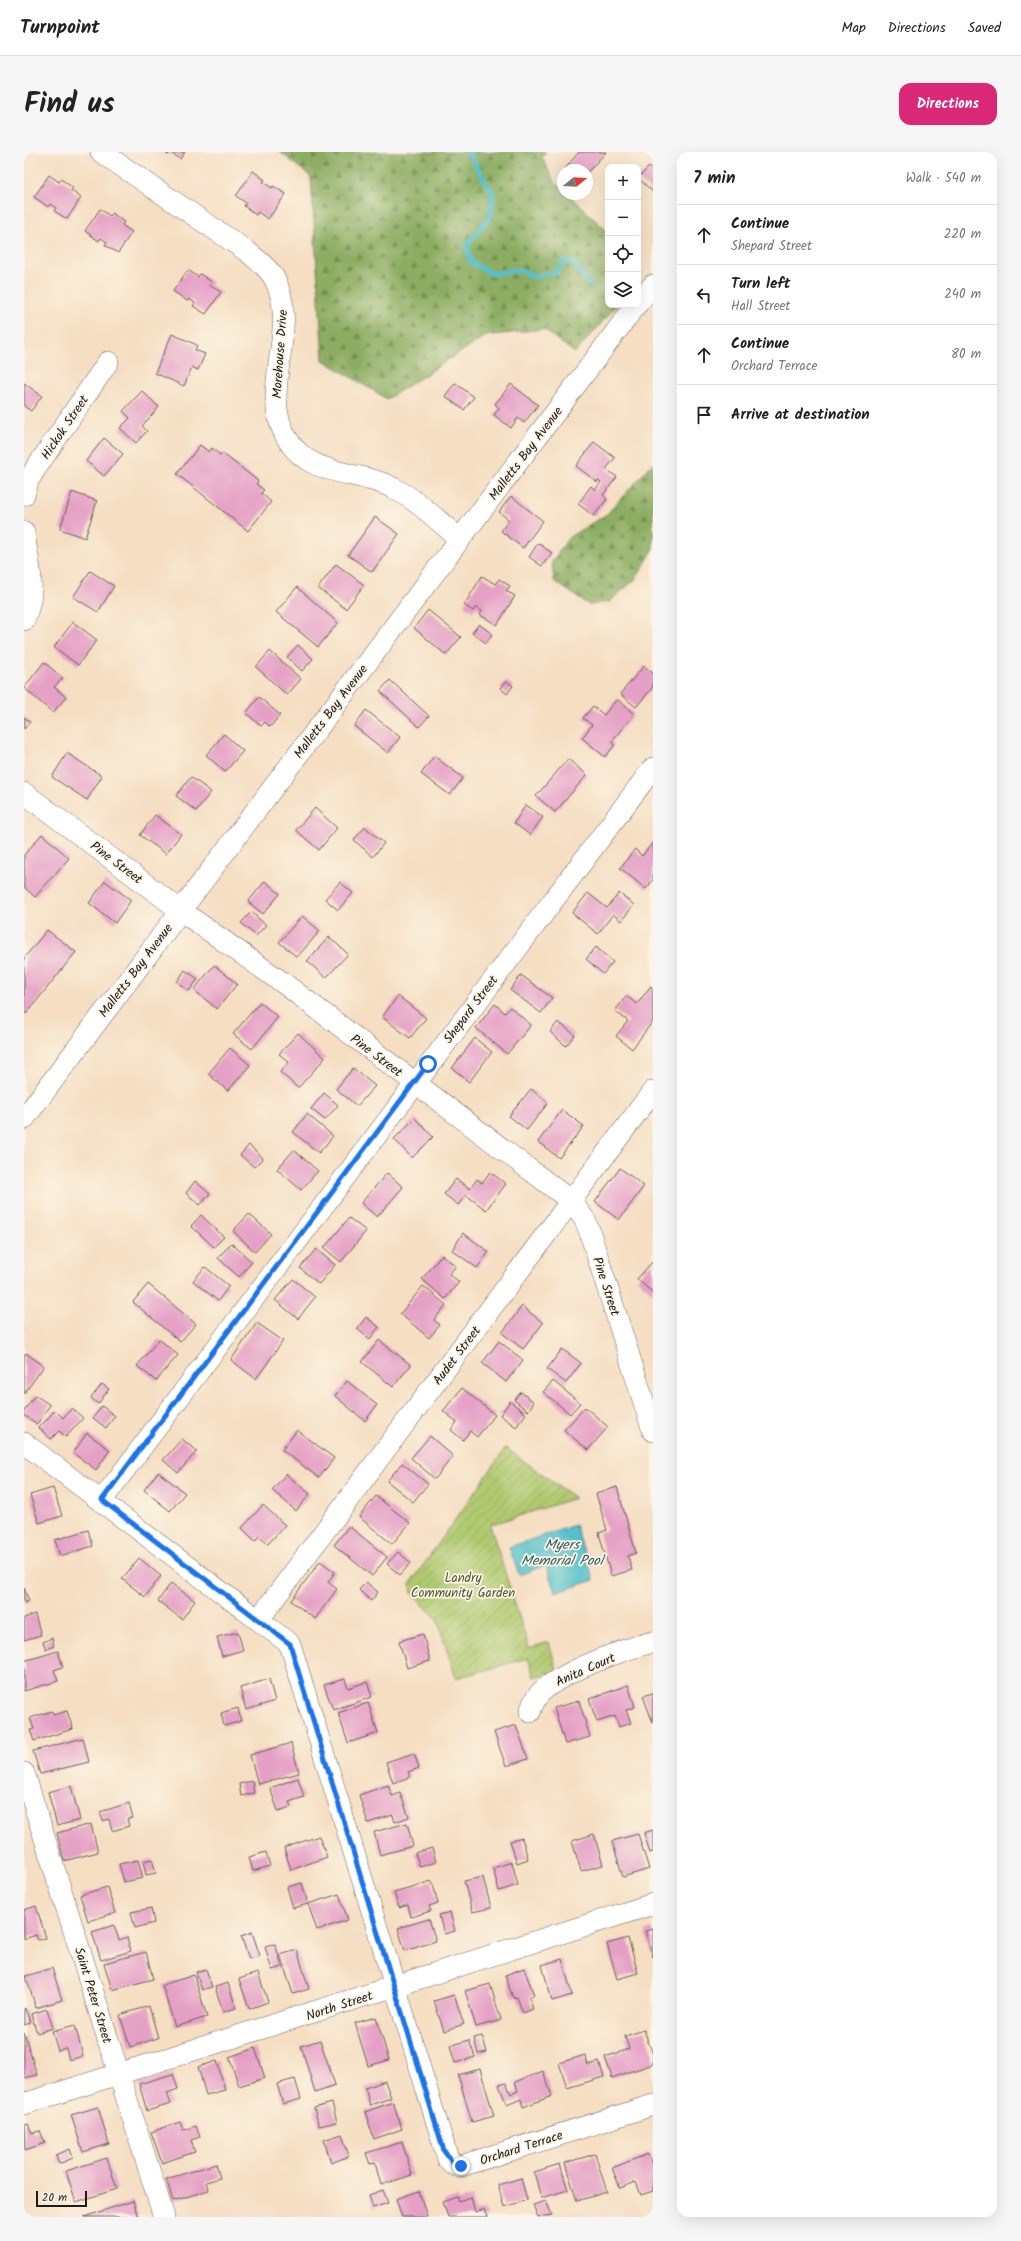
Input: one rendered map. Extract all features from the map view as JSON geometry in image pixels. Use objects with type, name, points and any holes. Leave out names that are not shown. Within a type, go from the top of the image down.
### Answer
[{"type":"street","name":"Morehouse Drive","points":[[101,152],[248,252],[264,266],[273,277],[282,299],[283,314],[276,380],[277,414],[282,429],[296,451],[306,460],[318,467],[395,488],[412,499],[460,539]]},
{"type":"street","name":"Malletts Bay Avenue","points":[[641,299],[653,285]]},
{"type":"street","name":"Malletts Bay Avenue","points":[[24,1119],[634,308]]},
{"type":"street","name":"Hickok Street","points":[[24,495],[28,481],[36,468],[108,362]]},
{"type":"street","points":[[24,532],[32,580],[32,595],[24,620]]},
{"type":"street","name":"Shepard Street","points":[[102,1500],[414,1083],[653,768]]},
{"type":"street","name":"Pine Street","points":[[24,792],[180,910],[286,985],[414,1083],[553,1185],[571,1201],[585,1220],[589,1230],[653,1431]]},
{"type":"street","name":"Audet Street","points":[[259,1619],[653,1091]]},
{"type":"street","points":[[24,1443],[283,1637],[294,1651],[396,1987]]},
{"type":"street","name":"Anita Court","points":[[530,1712],[539,1694],[550,1685],[608,1658],[653,1642]]},
{"type":"street","name":"Saint Peter Street","points":[[24,1773],[164,2217]]},
{"type":"street","name":"North Street","points":[[24,2104],[396,1987],[653,1904]]},
{"type":"street","name":"Orchard Terrace","points":[[396,1987],[444,2151],[454,2165],[469,2163],[653,2105]]},
{"type":"green space","points":[[280,152],[546,152],[542,157],[557,184],[557,200],[574,200],[605,229],[605,308],[614,308],[575,353],[543,329],[486,336],[387,399],[323,360],[311,177]]},
{"type":"green space","points":[[653,463],[653,550],[636,579],[609,602],[589,605],[554,581],[552,562],[569,537],[607,514]]},
{"type":"green space","name":"Landry Community Garden","points":[[506,1448],[575,1498],[490,1525],[529,1648],[549,1642],[557,1670],[534,1677],[528,1658],[456,1678],[437,1619],[412,1593],[410,1584]]},
{"type":"water","name":"Myers Memorial Pool","points":[[575,1525],[594,1580],[555,1593],[546,1565],[519,1575],[509,1547]]},
{"type":"building","points":[[170,152],[185,152],[180,159]]},
{"type":"building","points":[[579,152],[606,152],[593,166],[593,164],[569,164]]},
{"type":"building","points":[[649,167],[653,171],[653,192],[641,181],[641,175]]},
{"type":"building","points":[[253,171],[265,180],[263,182],[286,194],[268,219],[258,212],[256,215],[244,206],[246,203],[236,196]]},
{"type":"building","points":[[49,175],[59,182],[61,179],[73,188],[71,190],[81,198],[67,219],[54,211],[56,208],[50,204],[48,207],[34,197]]},
{"type":"building","points":[[100,209],[110,216],[112,213],[124,222],[122,225],[132,232],[118,253],[105,245],[107,242],[101,238],[99,241],[85,231]]},
{"type":"building","points":[[188,270],[198,277],[200,274],[212,282],[210,285],[221,292],[206,314],[193,306],[195,303],[189,299],[187,301],[173,291]]},
{"type":"building","points":[[172,334],[197,345],[195,350],[205,354],[198,370],[192,367],[184,386],[155,373]]},
{"type":"building","points":[[24,383],[42,396],[31,411],[24,406]]},
{"type":"building","points":[[455,383],[474,397],[464,410],[445,396]]},
{"type":"building","points":[[511,384],[538,405],[524,423],[518,418],[511,428],[494,415],[499,408],[495,404]]},
{"type":"building","points":[[142,391],[159,407],[142,426],[147,431],[136,443],[120,428],[130,418],[123,411]]},
{"type":"building","points":[[104,438],[123,454],[104,476],[86,461]]},
{"type":"building","points":[[594,442],[615,458],[606,469],[617,477],[603,495],[607,499],[594,516],[578,504],[591,486],[595,490],[601,482],[598,480],[597,482],[576,466]]},
{"type":"building","points":[[200,445],[209,452],[212,448],[220,455],[222,453],[258,481],[256,484],[264,490],[261,493],[271,502],[248,531],[177,474]]},
{"type":"building","points":[[72,492],[97,501],[85,538],[60,529]]},
{"type":"building","points":[[511,496],[543,521],[523,548],[501,531],[509,520],[499,512]]},
{"type":"building","points":[[375,517],[399,534],[372,572],[348,555]]},
{"type":"building","points":[[538,543],[552,553],[542,566],[529,557]]},
{"type":"building","points":[[336,564],[364,585],[346,609],[318,588]]},
{"type":"building","points":[[90,571],[114,586],[98,612],[73,597]]},
{"type":"building","points":[[482,576],[495,584],[499,579],[510,586],[506,591],[515,596],[497,625],[480,615],[482,611],[476,607],[473,611],[464,605]]},
{"type":"building","points":[[297,587],[338,623],[318,647],[276,612]]},
{"type":"building","points":[[428,610],[461,637],[446,655],[414,628]]},
{"type":"building","points":[[73,622],[97,640],[78,665],[54,647]]},
{"type":"building","points":[[479,624],[492,634],[486,643],[472,633]]},
{"type":"building","points":[[298,645],[313,659],[302,671],[287,657]]},
{"type":"building","points":[[270,651],[301,679],[287,695],[256,667]]},
{"type":"building","points":[[44,662],[63,678],[54,687],[66,697],[53,713],[24,688]]},
{"type":"building","points":[[644,666],[653,673],[653,687],[636,707],[620,694]]},
{"type":"building","points":[[390,680],[429,716],[419,727],[380,691]]},
{"type":"building","points":[[506,681],[513,686],[507,694],[500,688]]},
{"type":"building","points":[[259,697],[280,715],[270,727],[265,722],[261,726],[246,713]]},
{"type":"building","points":[[617,699],[634,714],[612,741],[614,746],[605,757],[582,738],[592,725],[583,718],[593,706],[604,715]]},
{"type":"building","points":[[366,710],[400,737],[388,753],[354,726]]},
{"type":"building","points":[[24,717],[30,722],[24,729]]},
{"type":"building","points":[[224,734],[243,751],[225,772],[206,755]]},
{"type":"building","points":[[67,753],[102,776],[87,800],[52,777]]},
{"type":"building","points":[[434,756],[463,778],[450,795],[421,774]]},
{"type":"building","points":[[568,759],[587,775],[555,812],[536,796]]},
{"type":"building","points":[[191,777],[211,792],[196,811],[176,796]]},
{"type":"building","points":[[526,805],[543,817],[530,835],[514,823]]},
{"type":"building","points":[[315,808],[337,828],[319,850],[296,830]]},
{"type":"building","points":[[155,815],[181,834],[166,854],[140,835]]},
{"type":"building","points":[[365,827],[384,843],[373,857],[354,840]]},
{"type":"building","points":[[42,834],[69,858],[35,897],[24,887],[24,855]]},
{"type":"building","points":[[653,842],[653,880],[646,889],[620,868],[635,849],[642,856]]},
{"type":"building","points":[[105,881],[131,900],[115,923],[89,903]]},
{"type":"building","points":[[265,881],[280,894],[263,914],[248,902]]},
{"type":"building","points":[[340,882],[353,893],[338,910],[325,899]]},
{"type":"building","points":[[588,893],[607,908],[619,893],[634,905],[621,921],[613,914],[598,934],[572,913]]},
{"type":"building","points":[[251,912],[266,925],[256,936],[241,923]]},
{"type":"building","points":[[302,916],[320,931],[297,957],[279,942]]},
{"type":"building","points":[[47,930],[76,952],[26,1014],[24,1012],[24,958]]},
{"type":"building","points":[[329,937],[348,954],[326,978],[307,961]]},
{"type":"building","points":[[596,947],[613,962],[603,974],[586,959]]},
{"type":"building","points":[[214,965],[237,984],[217,1009],[194,990]]},
{"type":"building","points":[[185,970],[198,979],[189,991],[177,982]]},
{"type":"building","points":[[521,975],[552,998],[541,1013],[510,990]]},
{"type":"building","points":[[651,986],[653,988],[653,1021],[632,1049],[616,1036],[628,1021],[615,1011],[626,996],[637,1004]]},
{"type":"building","points":[[398,996],[426,1018],[410,1038],[382,1017]]},
{"type":"building","points":[[260,1002],[278,1017],[252,1049],[233,1034]]},
{"type":"building","points":[[495,1004],[505,1013],[510,1007],[531,1025],[507,1054],[476,1028]]},
{"type":"building","points":[[558,1022],[575,1035],[566,1046],[550,1032]]},
{"type":"building","points":[[298,1033],[325,1058],[298,1088],[280,1072],[289,1062],[279,1054]]},
{"type":"building","points":[[475,1038],[492,1052],[469,1082],[452,1068]]},
{"type":"building","points":[[230,1048],[250,1065],[228,1091],[208,1074]]},
{"type":"building","points":[[353,1068],[375,1086],[357,1106],[336,1089]]},
{"type":"building","points":[[531,1089],[548,1103],[527,1130],[509,1116]]},
{"type":"building","points":[[324,1093],[338,1105],[325,1120],[311,1109]]},
{"type":"building","points":[[562,1110],[584,1126],[559,1158],[538,1142]]},
{"type":"building","points":[[307,1114],[333,1136],[319,1153],[293,1132]]},
{"type":"building","points":[[415,1118],[433,1137],[412,1158],[394,1139]]},
{"type":"building","points":[[249,1145],[263,1158],[254,1167],[240,1155]]},
{"type":"building","points":[[294,1150],[318,1171],[301,1190],[277,1169]]},
{"type":"building","points":[[620,1168],[644,1186],[619,1220],[595,1202]]},
{"type":"building","points":[[490,1172],[506,1184],[486,1210],[466,1195],[458,1205],[444,1194],[456,1179],[470,1189],[477,1179],[482,1183]]},
{"type":"building","points":[[387,1173],[403,1187],[377,1217],[361,1203]]},
{"type":"building","points":[[195,1181],[210,1194],[200,1205],[186,1193]]},
{"type":"building","points":[[249,1214],[271,1234],[255,1252],[233,1231]]},
{"type":"building","points":[[201,1215],[224,1237],[214,1247],[191,1226]]},
{"type":"building","points":[[349,1218],[366,1231],[341,1262],[324,1248]]},
{"type":"building","points":[[463,1233],[489,1252],[477,1268],[452,1250]]},
{"type":"building","points":[[231,1243],[252,1262],[239,1277],[218,1258]]},
{"type":"building","points":[[316,1249],[335,1265],[319,1284],[300,1268]]},
{"type":"building","points":[[442,1255],[456,1266],[449,1274],[459,1282],[445,1299],[422,1279]]},
{"type":"building","points":[[653,1261],[653,1293],[637,1279]]},
{"type":"building","points":[[205,1267],[229,1286],[218,1301],[193,1281]]},
{"type":"building","points":[[293,1279],[315,1297],[298,1319],[275,1300]]},
{"type":"building","points":[[148,1284],[196,1324],[180,1342],[133,1302]]},
{"type":"building","points":[[423,1286],[446,1305],[434,1320],[440,1325],[429,1338],[400,1314]]},
{"type":"building","points":[[522,1306],[543,1323],[523,1349],[502,1333]]},
{"type":"building","points":[[366,1317],[379,1327],[370,1339],[357,1329]]},
{"type":"building","points":[[257,1323],[283,1341],[256,1379],[231,1360]]},
{"type":"building","points":[[159,1339],[178,1355],[156,1381],[137,1366]]},
{"type":"building","points":[[379,1340],[411,1365],[393,1387],[362,1362]]},
{"type":"building","points":[[499,1341],[523,1360],[506,1382],[482,1363]]},
{"type":"building","points":[[562,1349],[581,1363],[566,1383],[547,1369]]},
{"type":"building","points":[[26,1353],[44,1366],[24,1394],[24,1356]]},
{"type":"building","points":[[347,1381],[377,1405],[365,1421],[335,1396]]},
{"type":"building","points":[[553,1381],[580,1403],[570,1414],[543,1392]]},
{"type":"building","points":[[102,1384],[109,1389],[98,1404],[91,1398]]},
{"type":"building","points":[[462,1388],[495,1415],[477,1437],[470,1431],[463,1440],[451,1430],[457,1422],[443,1411]]},
{"type":"building","points":[[521,1392],[534,1402],[528,1411],[514,1400]]},
{"type":"building","points":[[35,1395],[50,1405],[37,1424],[24,1415],[24,1411]]},
{"type":"building","points":[[510,1401],[526,1414],[516,1427],[500,1415]]},
{"type":"building","points":[[102,1406],[115,1416],[106,1428],[93,1418]]},
{"type":"building","points":[[585,1407],[608,1427],[588,1450],[564,1430]]},
{"type":"building","points":[[72,1408],[83,1418],[66,1437],[59,1431],[51,1439],[39,1428],[55,1410],[63,1418]]},
{"type":"building","points":[[297,1430],[334,1458],[319,1478],[282,1450]]},
{"type":"building","points":[[87,1433],[110,1450],[96,1470],[73,1453]]},
{"type":"building","points":[[430,1436],[453,1456],[435,1479],[411,1458]]},
{"type":"building","points":[[182,1439],[197,1451],[178,1473],[163,1460]]},
{"type":"building","points":[[402,1463],[428,1484],[413,1502],[387,1481]]},
{"type":"building","points":[[158,1472],[185,1493],[170,1511],[144,1490]]},
{"type":"building","points":[[286,1474],[310,1494],[296,1511],[272,1490]]},
{"type":"building","name":"Myers Memorial Pool","points":[[617,1487],[636,1553],[628,1556],[632,1570],[611,1576],[599,1533],[607,1530],[596,1494]]},
{"type":"building","points":[[53,1488],[62,1516],[39,1523],[30,1495]]},
{"type":"building","points":[[376,1496],[410,1523],[392,1544],[359,1517]]},
{"type":"building","points":[[263,1505],[285,1525],[268,1544],[259,1536],[255,1541],[242,1528]]},
{"type":"building","points":[[349,1526],[387,1557],[372,1576],[334,1545]]},
{"type":"building","points":[[88,1530],[93,1546],[60,1556],[55,1540]]},
{"type":"building","points":[[398,1552],[411,1563],[400,1575],[387,1564]]},
{"type":"building","points":[[139,1558],[161,1576],[145,1597],[122,1579]]},
{"type":"building","points":[[320,1561],[335,1572],[328,1582],[337,1589],[315,1619],[291,1601]]},
{"type":"building","points":[[366,1582],[378,1592],[371,1601],[359,1590]]},
{"type":"building","points":[[171,1583],[195,1601],[182,1619],[158,1601]]},
{"type":"building","points":[[24,1588],[29,1601],[24,1603]]},
{"type":"building","points":[[35,1614],[41,1635],[24,1640],[24,1618]]},
{"type":"building","points":[[238,1632],[243,1650],[222,1656],[217,1637]]},
{"type":"building","points":[[423,1634],[430,1661],[407,1668],[399,1641]]},
{"type":"building","points":[[52,1638],[54,1646],[46,1649],[43,1642]]},
{"type":"building","points":[[58,1651],[63,1667],[54,1670],[58,1681],[24,1691],[24,1661]]},
{"type":"building","points":[[269,1679],[275,1701],[246,1710],[240,1688]]},
{"type":"building","points":[[345,1679],[348,1688],[367,1682],[372,1697],[333,1710],[324,1685]]},
{"type":"building","points":[[628,1685],[635,1707],[626,1710],[631,1723],[619,1727],[615,1716],[597,1722],[589,1699]]},
{"type":"building","points":[[653,1693],[653,1723],[643,1696]]},
{"type":"building","points":[[579,1701],[590,1737],[565,1744],[554,1708]]},
{"type":"building","points":[[368,1703],[378,1733],[348,1743],[338,1713]]},
{"type":"building","points":[[238,1708],[241,1721],[224,1726],[221,1713]]},
{"type":"building","points":[[52,1711],[53,1715],[67,1711],[73,1729],[34,1741],[30,1730],[34,1729],[30,1718]]},
{"type":"building","points":[[516,1725],[528,1759],[506,1766],[494,1732]]},
{"type":"building","points":[[83,1738],[89,1762],[40,1774],[33,1751]]},
{"type":"building","points":[[291,1743],[299,1773],[258,1784],[250,1755]]},
{"type":"building","points":[[414,1753],[419,1768],[408,1772],[410,1777],[393,1783],[386,1762]]},
{"type":"building","points":[[298,1778],[304,1797],[289,1802],[291,1807],[278,1811],[270,1788]]},
{"type":"building","points":[[252,1781],[254,1793],[241,1796],[239,1784]]},
{"type":"building","points":[[388,1785],[392,1796],[400,1793],[409,1817],[395,1822],[393,1815],[368,1823],[359,1795]]},
{"type":"building","points":[[71,1786],[80,1820],[57,1826],[48,1792]]},
{"type":"building","points":[[129,1803],[133,1818],[127,1819],[129,1826],[112,1831],[109,1819],[103,1821],[100,1812]]},
{"type":"building","points":[[407,1823],[413,1846],[380,1855],[374,1832]]},
{"type":"building","points":[[91,1824],[98,1852],[64,1861],[57,1833]]},
{"type":"building","points":[[653,1830],[653,1852],[650,1853],[644,1833]]},
{"type":"building","points":[[594,1834],[603,1865],[581,1871],[572,1841]]},
{"type":"building","points":[[638,1834],[649,1869],[623,1877],[612,1841]]},
{"type":"building","points":[[319,1836],[327,1857],[291,1870],[284,1848]]},
{"type":"building","points":[[522,1838],[528,1859],[517,1863],[510,1841]]},
{"type":"building","points":[[432,1848],[436,1862],[420,1867],[415,1853]]},
{"type":"building","points":[[266,1852],[270,1866],[253,1871],[249,1857]]},
{"type":"building","points":[[152,1859],[156,1873],[146,1875],[143,1861]]},
{"type":"building","points":[[138,1860],[143,1878],[124,1882],[119,1864]]},
{"type":"building","points":[[512,1862],[518,1885],[499,1891],[493,1868]]},
{"type":"building","points":[[483,1877],[491,1908],[472,1912],[464,1881]]},
{"type":"building","points":[[432,1881],[438,1903],[429,1906],[431,1911],[411,1917],[408,1905],[399,1908],[394,1892]]},
{"type":"building","points":[[302,1883],[308,1904],[293,1908],[287,1887]]},
{"type":"building","points":[[107,1887],[115,1913],[88,1921],[80,1895]]},
{"type":"building","points":[[339,1894],[348,1920],[317,1930],[308,1904]]},
{"type":"building","points":[[36,1906],[46,1938],[38,1940],[36,1935],[24,1939],[24,1910]]},
{"type":"building","points":[[151,1908],[154,1923],[135,1928],[131,1912]]},
{"type":"building","points":[[450,1912],[455,1931],[444,1934],[439,1915]]},
{"type":"building","points":[[429,1919],[436,1941],[405,1951],[398,1928]]},
{"type":"building","points":[[114,1925],[119,1940],[127,1937],[131,1951],[101,1960],[92,1932]]},
{"type":"building","points":[[653,1929],[653,1957],[645,1931]]},
{"type":"building","points":[[252,1932],[260,1956],[249,1959],[241,1936]]},
{"type":"building","points":[[628,1938],[638,1973],[617,1979],[607,1944]]},
{"type":"building","points":[[275,1944],[282,1967],[272,1970],[265,1947]]},
{"type":"building","points":[[297,1950],[309,1989],[293,1994],[280,1955]]},
{"type":"building","points":[[146,1952],[153,1979],[112,1990],[104,1963]]},
{"type":"building","points":[[562,1959],[572,1995],[552,2001],[542,1965]]},
{"type":"building","points":[[52,1968],[62,2000],[36,2008],[26,1976]]},
{"type":"building","points":[[524,1968],[534,1995],[529,1997],[533,2009],[523,2013],[517,1997],[513,1998],[505,1975]]},
{"type":"building","points":[[206,1969],[212,1987],[202,1990],[196,1972]]},
{"type":"building","points":[[258,1973],[268,2002],[249,2009],[239,1979]]},
{"type":"building","points":[[194,1975],[207,2017],[175,2027],[162,1985]]},
{"type":"building","points":[[228,1983],[236,2008],[223,2012],[215,1987]]},
{"type":"building","points":[[490,1984],[501,2020],[476,2027],[465,1991]]},
{"type":"building","points":[[454,1995],[464,2024],[444,2031],[434,2001]]},
{"type":"building","points":[[149,2006],[158,2038],[130,2047],[120,2015]]},
{"type":"building","points":[[25,2008],[30,2023],[24,2025],[24,2009]]},
{"type":"building","points":[[47,2009],[53,2028],[37,2033],[31,2014]]},
{"type":"building","points":[[376,2017],[389,2060],[368,2066],[355,2023]]},
{"type":"building","points":[[75,2025],[83,2056],[69,2060],[66,2048],[58,2051],[52,2031]]},
{"type":"building","points":[[644,2030],[653,2055],[653,2064],[612,2078],[605,2057],[629,2049],[625,2036]]},
{"type":"building","points":[[24,2033],[37,2075],[24,2078]]},
{"type":"building","points":[[482,2036],[487,2052],[478,2054],[474,2038]]},
{"type":"building","points":[[320,2040],[335,2085],[315,2092],[301,2046]]},
{"type":"building","points":[[469,2040],[475,2057],[455,2063],[450,2046]]},
{"type":"building","points":[[255,2048],[265,2078],[239,2086],[229,2057]]},
{"type":"building","points":[[585,2055],[588,2065],[599,2062],[604,2077],[567,2088],[559,2063]]},
{"type":"building","points":[[217,2061],[225,2090],[206,2095],[198,2067]]},
{"type":"building","points":[[480,2069],[494,2116],[472,2122],[458,2075]]},
{"type":"building","points":[[543,2071],[552,2096],[523,2107],[521,2099],[507,2105],[499,2085],[506,2083],[511,2094],[518,2091],[515,2082]]},
{"type":"building","points":[[173,2074],[178,2089],[167,2093],[171,2104],[147,2111],[139,2084]]},
{"type":"building","points":[[295,2079],[301,2099],[283,2104],[277,2084]]},
{"type":"building","points":[[385,2081],[391,2098],[370,2105],[365,2088]]},
{"type":"building","points":[[393,2102],[402,2129],[374,2139],[365,2112]]},
{"type":"building","points":[[332,2103],[337,2122],[319,2126],[314,2108]]},
{"type":"building","points":[[98,2107],[109,2144],[83,2152],[71,2115]]},
{"type":"building","points":[[180,2122],[183,2130],[196,2126],[200,2137],[191,2140],[195,2152],[162,2163],[151,2132]]},
{"type":"building","points":[[28,2124],[32,2133],[40,2131],[45,2143],[25,2150],[24,2125]]},
{"type":"building","points":[[342,2134],[349,2156],[331,2163],[324,2140]]},
{"type":"building","points":[[402,2142],[412,2175],[381,2185],[375,2163],[370,2164],[366,2153]]},
{"type":"building","points":[[70,2149],[73,2158],[59,2164],[56,2155]]},
{"type":"building","points":[[595,2154],[607,2192],[577,2201],[565,2163]]},
{"type":"building","points":[[648,2154],[653,2167],[653,2191],[641,2195],[636,2182],[620,2188],[612,2168]]},
{"type":"building","points":[[107,2158],[117,2189],[76,2202],[66,2171]]},
{"type":"building","points":[[216,2164],[220,2178],[206,2182],[209,2190],[173,2201],[166,2179]]},
{"type":"building","points":[[560,2164],[568,2190],[541,2198],[534,2172]]},
{"type":"building","points":[[521,2178],[527,2200],[504,2207],[498,2185]]},
{"type":"building","points":[[383,2190],[388,2203],[373,2208],[369,2195]]},
{"type":"building","points":[[419,2191],[427,2217],[402,2217],[396,2199]]},
{"type":"building","points":[[458,2197],[458,2201],[471,2197],[475,2212],[484,2209],[487,2217],[448,2217],[443,2202]]},
{"type":"building","points":[[133,2201],[138,2217],[84,2217]]},
{"type":"building","points":[[546,2201],[552,2215],[538,2217],[533,2205]]},
{"type":"waterway","points":[[468,152],[493,194],[491,215],[467,245],[471,262],[492,274],[508,271],[519,271],[533,277],[557,272],[563,262],[574,262],[583,277],[591,285]]},
{"type":"route","points":[[428,1064],[102,1500],[283,1637],[294,1651],[444,2151],[448,2159],[454,2165],[461,2166]]}]
